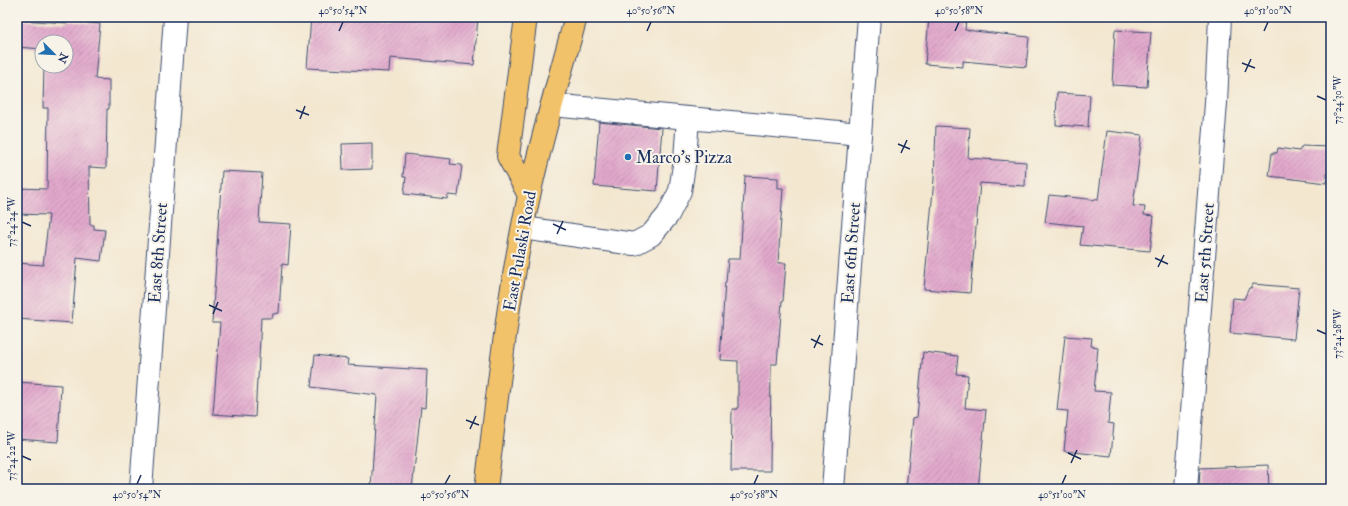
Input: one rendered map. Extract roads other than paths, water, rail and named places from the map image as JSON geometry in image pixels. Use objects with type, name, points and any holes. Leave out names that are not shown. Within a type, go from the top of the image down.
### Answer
[{"type":"main road","points":[[526,17],[508,156],[529,196]]},
{"type":"main road","name":"East Pulaski Road","points":[[486,489],[504,337],[529,196],[576,17]]},
{"type":"street","name":"East 8th Street","points":[[141,489],[176,17]]},
{"type":"street","name":"East 6th Street","points":[[833,489],[869,17]]},
{"type":"street","name":"East 5th Street","points":[[1186,489],[1216,103],[1220,17]]},
{"type":"street","points":[[552,105],[860,134]]},
{"type":"street","points":[[523,228],[634,244],[651,234],[668,215],[680,191],[685,159],[688,118]]},
{"type":"place","name":"Marco's Pizza","points":[[628,157]]}]
